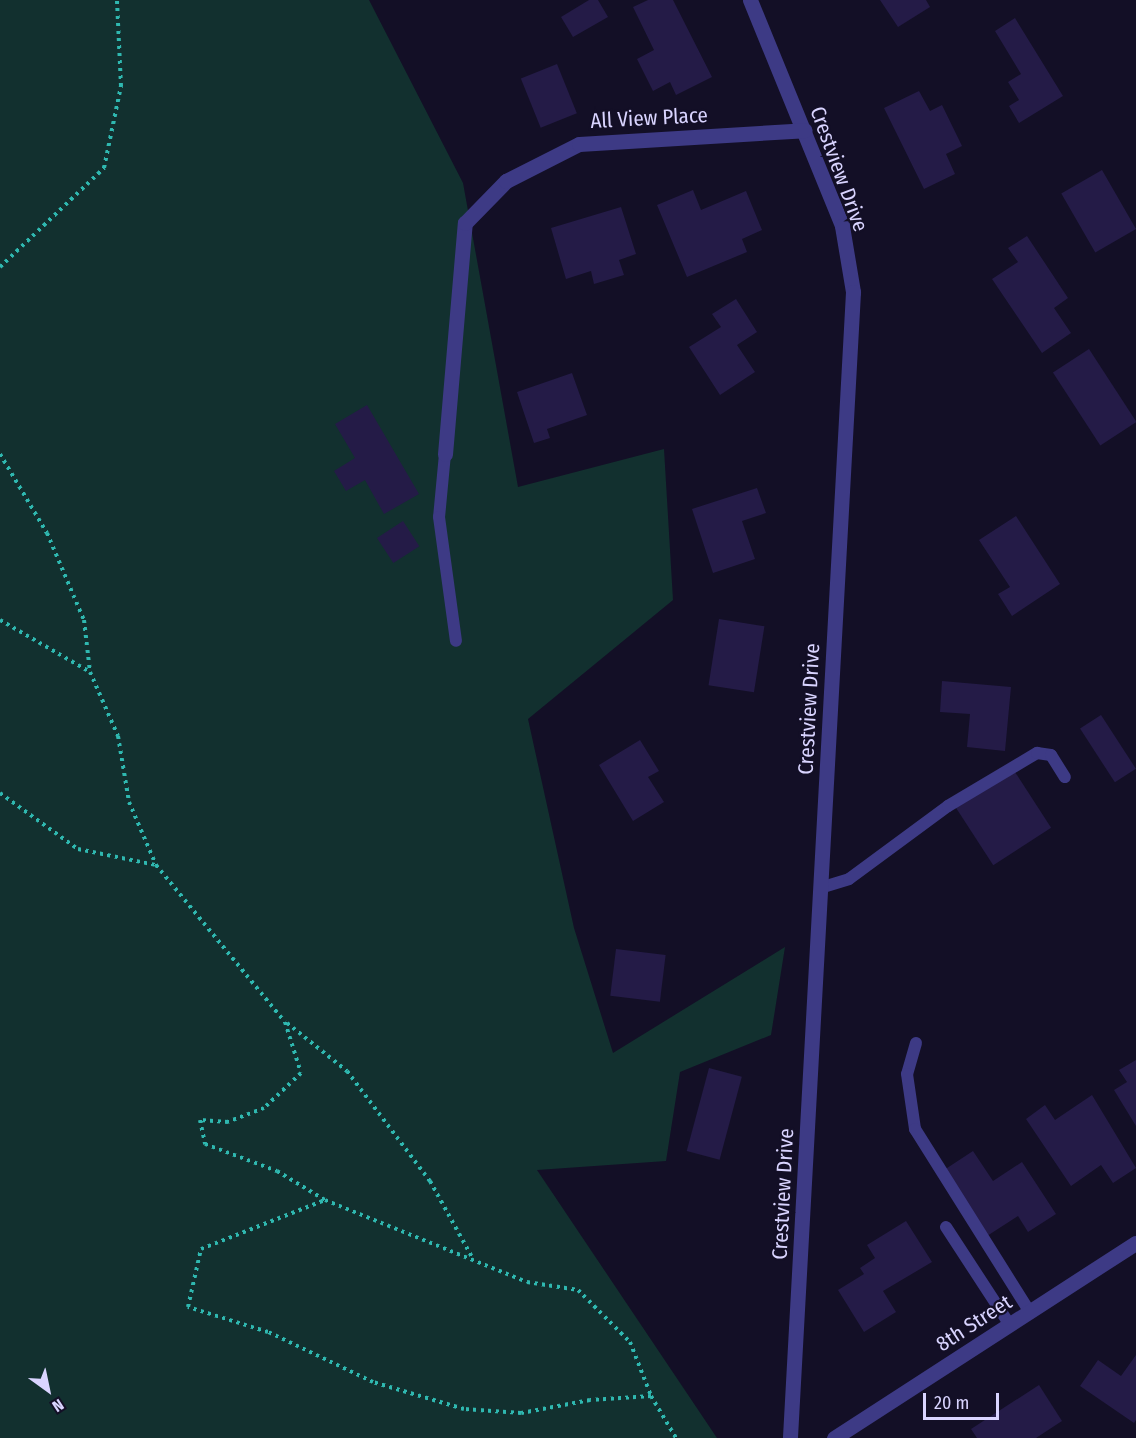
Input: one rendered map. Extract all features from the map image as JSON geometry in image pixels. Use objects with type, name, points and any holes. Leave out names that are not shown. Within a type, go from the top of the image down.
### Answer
[{"type":"street","name":"Crestview Drive","points":[[750,0],[805,130],[842,226],[853,292],[790,1438]]},
{"type":"street","name":"All View Place","points":[[445,454],[465,223],[506,181],[579,144],[805,130]]},
{"type":"street","name":"8th Street","points":[[834,1438],[1136,1243]]},
{"type":"lane","points":[[445,454],[439,517],[456,641]]},
{"type":"lane","points":[[820,888],[849,879],[948,806],[1037,753],[1051,755],[1065,777]]},
{"type":"lane","points":[[916,1043],[907,1074],[915,1129],[1030,1312]]},
{"type":"lane","points":[[946,1227],[1010,1325]]},
{"type":"path","points":[[0,267],[104,168],[121,86],[117,0]]},
{"type":"path","points":[[0,454],[47,532],[84,620],[90,672],[118,736],[129,802],[156,865],[285,1022],[347,1071],[430,1181],[472,1258]]},
{"type":"path","points":[[0,620],[90,672]]},
{"type":"path","points":[[0,793],[78,849],[156,865]]},
{"type":"path","points":[[285,1022],[301,1073],[264,1108],[228,1122],[200,1120],[205,1144],[277,1171],[325,1200],[527,1282],[578,1290],[630,1342],[651,1396],[676,1438]]},
{"type":"path","points":[[325,1200],[201,1249],[188,1307],[268,1332],[373,1382],[464,1409],[521,1413],[590,1400],[651,1396]]},
{"type":"green space","points":[[0,0],[369,0],[463,183],[518,487],[664,449],[673,600],[528,719],[574,928],[613,1053],[785,947],[771,1035],[680,1072],[666,1161],[537,1170],[717,1438],[0,1438]]},
{"type":"building","points":[[589,0],[598,0],[608,17],[573,37],[561,17]]},
{"type":"building","points":[[648,0],[673,0],[712,77],[676,95],[670,82],[653,91],[637,59],[654,50],[633,7]]},
{"type":"building","points":[[880,0],[926,0],[930,7],[898,27]]},
{"type":"building","points":[[1015,18],[1063,96],[1019,123],[1009,106],[1019,100],[1008,82],[1021,74],[995,31]]},
{"type":"building","points":[[557,64],[577,113],[541,128],[521,79]]},
{"type":"building","points":[[919,91],[930,111],[942,105],[962,146],[946,154],[955,174],[924,189],[884,108]]},
{"type":"building","points":[[1102,170],[1136,229],[1095,252],[1061,194]]},
{"type":"building","points":[[693,190],[701,210],[746,191],[762,230],[742,239],[747,252],[687,277],[657,205]]},
{"type":"building","points":[[621,207],[636,254],[619,260],[624,275],[594,284],[591,271],[566,279],[551,228]]},
{"type":"building","points":[[1027,236],[1068,298],[1054,308],[1071,333],[1042,353],[992,279],[1018,262],[1008,248]]},
{"type":"building","points":[[736,299],[757,332],[737,345],[755,372],[720,395],[689,347],[721,327],[712,314]]},
{"type":"building","points":[[1089,349],[1136,421],[1100,445],[1053,372]]},
{"type":"building","points":[[572,373],[587,415],[547,429],[550,438],[534,443],[517,392]]},
{"type":"building","points":[[367,405],[419,494],[384,514],[365,480],[346,491],[334,471],[355,458],[335,424]]},
{"type":"building","points":[[757,488],[766,513],[742,521],[755,559],[713,573],[692,509]]},
{"type":"building","points":[[1016,516],[1060,584],[1012,616],[998,594],[1010,587],[979,540]]},
{"type":"building","points":[[403,521],[419,546],[393,563],[377,538]]},
{"type":"building","points":[[719,619],[764,626],[754,692],[709,685]]},
{"type":"building","points":[[942,681],[1011,687],[1005,751],[967,747],[970,714],[940,712]]},
{"type":"building","points":[[1101,715],[1136,769],[1115,782],[1080,729]]},
{"type":"building","points":[[640,740],[659,771],[648,777],[664,802],[633,821],[599,765]]},
{"type":"building","points":[[1013,769],[1051,828],[993,865],[955,807]]},
{"type":"building","points":[[616,949],[666,955],[660,1002],[610,996]]},
{"type":"building","points":[[1136,1060],[1136,1126],[1114,1090],[1127,1082],[1119,1070]]},
{"type":"building","points":[[709,1068],[742,1077],[720,1160],[687,1151]]},
{"type":"building","points":[[1092,1095],[1136,1168],[1113,1183],[1101,1165],[1071,1186],[1026,1119],[1045,1105],[1055,1120]]},
{"type":"building","points":[[973,1151],[993,1181],[1022,1162],[1056,1214],[1028,1232],[1018,1216],[987,1236],[944,1170]]},
{"type":"building","points":[[906,1221],[932,1262],[883,1291],[896,1312],[864,1332],[838,1290],[864,1274],[860,1268],[875,1258],[867,1245]]},
{"type":"building","points":[[1136,1355],[1136,1420],[1134,1423],[1080,1386],[1098,1360],[1121,1376]]},
{"type":"building","points":[[1039,1385],[1062,1421],[1036,1438],[977,1438],[971,1429]]}]
